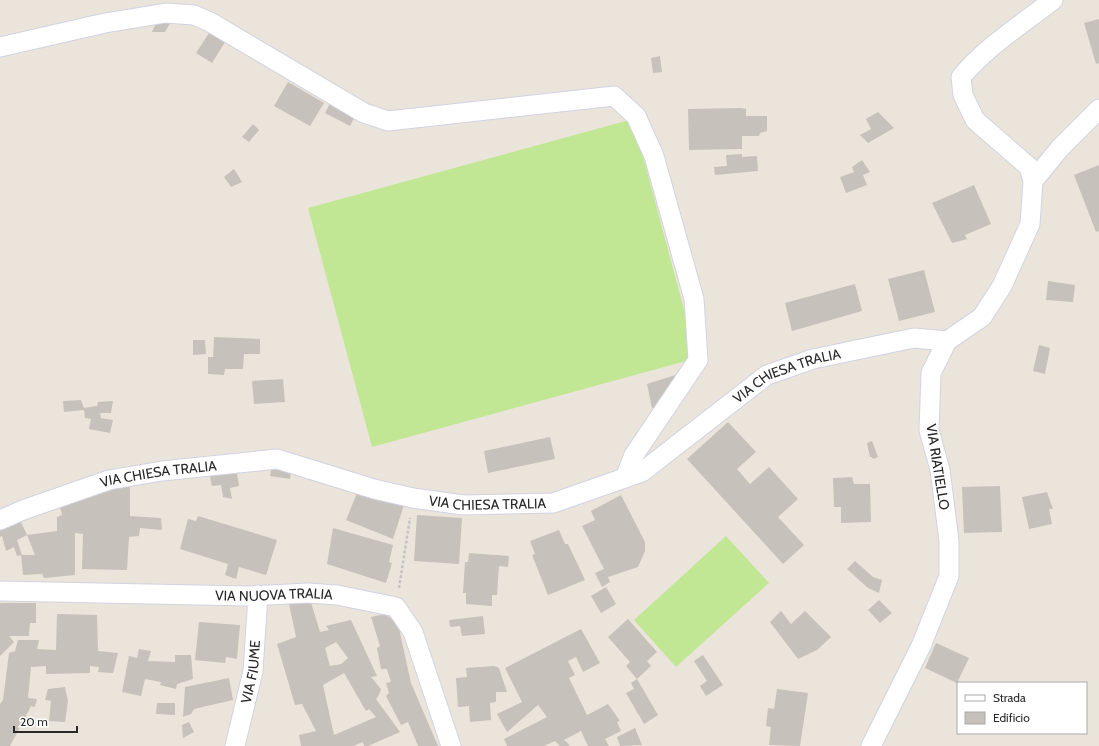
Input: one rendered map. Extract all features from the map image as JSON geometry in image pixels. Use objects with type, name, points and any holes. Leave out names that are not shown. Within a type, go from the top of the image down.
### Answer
[{"type":"street","points":[[1033,181],[1028,167],[975,120],[963,95],[961,77],[974,62],[996,42],[1053,0]]},
{"type":"street","points":[[0,47],[104,23],[166,13],[194,15],[210,22],[364,113],[388,121],[614,96],[636,116],[654,156],[694,299],[698,360],[634,455],[626,478]]},
{"type":"street","points":[[1033,181],[1060,148],[1099,108]]},
{"type":"street","name":"VIA RIATIELLO","points":[[871,746],[921,646],[949,576],[948,534],[940,470],[929,430],[931,373],[947,341],[982,317],[1002,286],[1030,224],[1033,181]]},
{"type":"street","name":"VIA CHIESA TRALIA","points":[[0,520],[23,510],[109,480],[162,471],[277,459],[374,489],[413,498],[463,505],[553,503],[642,472],[767,375],[813,359],[914,338],[947,341]]},
{"type":"street","name":"VIA NUOVA TRALIA","points":[[0,591],[258,596],[308,593],[337,595],[396,607]]},
{"type":"street","name":"VIA FIUME","points":[[235,746],[253,671],[258,596]]},
{"type":"street","points":[[396,607],[413,632],[451,746]]},
{"type":"path","points":[[396,607],[413,498]]},
{"type":"green space","points":[[633,119],[697,358],[372,447],[308,208]]},
{"type":"green space","points":[[726,536],[769,583],[676,667],[634,620]]},
{"type":"building","points":[[158,19],[172,20],[165,32],[152,32]]},
{"type":"building","points":[[1099,19],[1099,63],[1096,64],[1084,23]]},
{"type":"building","points":[[209,33],[225,42],[212,63],[196,53]]},
{"type":"building","points":[[660,56],[662,72],[653,73],[651,58]]},
{"type":"building","points":[[288,82],[324,103],[310,126],[274,106]]},
{"type":"building","points":[[332,100],[357,113],[350,126],[325,113]]},
{"type":"building","points":[[688,109],[746,109],[746,116],[767,116],[767,131],[760,133],[759,136],[742,136],[742,149],[689,150]]},
{"type":"building","points":[[878,112],[894,128],[868,143],[860,135],[871,129],[866,119]]},
{"type":"building","points":[[253,124],[259,130],[249,142],[242,137]]},
{"type":"building","points":[[742,154],[742,157],[757,156],[758,171],[715,175],[714,167],[727,166],[726,155]]},
{"type":"building","points":[[862,160],[870,172],[863,175],[867,185],[846,193],[840,177],[854,172],[852,167]]},
{"type":"building","points":[[1099,165],[1099,231],[1096,232],[1074,175]]},
{"type":"building","points":[[234,169],[242,182],[231,187],[224,177]]},
{"type":"building","points":[[974,185],[991,224],[965,235],[967,239],[952,243],[932,203]]},
{"type":"building","points":[[924,270],[935,312],[899,321],[888,279]]},
{"type":"building","points":[[1048,281],[1075,285],[1073,302],[1046,300]]},
{"type":"building","points":[[855,284],[862,311],[792,331],[785,303]]},
{"type":"building","points":[[214,337],[260,339],[260,354],[244,354],[243,369],[225,369],[224,375],[208,374],[208,357],[213,357]]},
{"type":"building","points":[[193,340],[205,340],[206,354],[193,355]]},
{"type":"building","points":[[1039,345],[1050,348],[1045,374],[1033,371]]},
{"type":"building","points":[[679,374],[659,407],[652,408],[647,384]]},
{"type":"building","points":[[283,379],[285,402],[254,404],[252,381]]},
{"type":"building","points":[[81,400],[84,408],[97,406],[98,402],[113,401],[111,413],[100,413],[101,418],[113,420],[110,433],[89,429],[91,419],[85,418],[84,410],[64,412],[63,401]]},
{"type":"building","points":[[728,422],[756,452],[737,469],[750,484],[769,467],[798,499],[778,517],[804,545],[783,564],[687,459]]},
{"type":"building","points":[[550,437],[555,459],[488,473],[484,451]]},
{"type":"building","points":[[872,441],[878,457],[873,459],[870,457],[867,443]]},
{"type":"building","points":[[272,466],[291,470],[290,479],[270,476]]},
{"type":"building","points":[[236,468],[239,486],[230,488],[232,499],[223,497],[221,485],[212,486],[209,472]]},
{"type":"building","points":[[852,477],[854,484],[870,484],[871,522],[841,523],[841,507],[834,507],[833,478]]},
{"type":"building","points":[[130,482],[130,516],[161,518],[162,530],[140,528],[139,536],[129,537],[127,570],[82,569],[83,534],[75,533],[75,575],[44,578],[42,574],[23,575],[21,555],[17,556],[14,547],[6,551],[2,536],[0,537],[0,528],[19,518],[27,535],[57,531],[57,517],[62,515],[59,503]],"holes":[[[27,535],[35,555],[22,555],[17,540]]]},
{"type":"building","points":[[1000,486],[1002,532],[964,533],[962,487]]},
{"type":"building","points":[[1047,492],[1053,509],[1049,509],[1052,524],[1029,529],[1022,497]]},
{"type":"building","points":[[357,493],[404,505],[393,539],[346,520]]},
{"type":"building","points":[[621,495],[645,542],[645,551],[638,567],[608,577],[610,582],[602,587],[595,573],[604,569],[582,526],[595,520],[591,511]]},
{"type":"building","points":[[417,515],[462,518],[459,564],[414,561]]},
{"type":"building","points":[[198,516],[277,540],[266,575],[239,567],[236,579],[225,575],[228,564],[180,549],[188,519],[196,521]]},
{"type":"building","points":[[333,528],[393,545],[389,562],[392,563],[386,583],[327,564]]},
{"type":"building","points":[[559,530],[565,544],[568,544],[585,580],[548,595],[532,555],[535,554],[530,541]]},
{"type":"building","points":[[469,553],[509,556],[508,567],[499,566],[497,595],[492,595],[492,606],[466,604],[466,593],[463,593],[465,562],[468,562]]},
{"type":"building","points":[[855,561],[873,577],[882,580],[879,593],[868,588],[847,569]]},
{"type":"building","points":[[606,587],[616,604],[601,613],[591,596]]},
{"type":"building","points":[[288,599],[310,599],[320,632],[329,630],[326,626],[351,620],[377,676],[371,677],[381,689],[376,699],[400,732],[368,746],[364,746],[363,742],[353,746],[301,746],[299,735],[316,731],[302,704],[295,705],[277,644],[296,637]],"holes":[[[336,642],[348,658],[341,664],[330,666],[325,648]],[[344,673],[366,711],[369,709],[376,717],[334,735],[323,685]]]},
{"type":"building","points":[[879,600],[892,613],[880,623],[868,610]]},
{"type":"building","points":[[0,603],[36,603],[36,623],[30,623],[29,636],[9,636],[14,642],[0,656]]},
{"type":"building","points":[[781,611],[791,624],[805,611],[831,637],[817,650],[798,659],[770,622]]},
{"type":"building","points":[[57,614],[97,615],[98,651],[118,653],[113,673],[98,672],[99,667],[90,666],[90,673],[46,674],[46,666],[31,667],[28,698],[37,699],[35,707],[31,706],[10,746],[0,746],[0,704],[3,700],[9,653],[15,651],[18,640],[39,640],[37,649],[56,650]]},
{"type":"building","points":[[385,614],[398,624],[411,683],[438,746],[418,746],[408,722],[401,725],[386,696],[389,693],[386,683],[391,682],[387,669],[381,669],[377,648],[380,646],[371,617]]},
{"type":"building","points":[[483,616],[485,634],[462,636],[460,626],[450,627],[449,620]]},
{"type":"building","points":[[628,619],[657,652],[647,661],[651,666],[637,679],[626,666],[630,662],[608,637]]},
{"type":"building","points":[[199,622],[240,625],[237,659],[226,657],[225,663],[195,660]]},
{"type":"building","points":[[581,629],[600,663],[583,672],[576,657],[568,661],[575,675],[569,678],[587,715],[608,704],[620,721],[617,722],[621,731],[605,739],[609,746],[588,746],[581,731],[564,740],[570,745],[568,746],[560,746],[555,741],[544,746],[507,746],[504,739],[547,717],[538,705],[507,732],[497,714],[522,702],[505,668]]},
{"type":"building","points":[[936,643],[969,658],[957,683],[925,668]]},
{"type":"building","points":[[139,649],[151,651],[148,661],[175,662],[175,655],[191,655],[193,679],[177,684],[176,689],[160,685],[161,682],[145,679],[141,696],[122,692],[129,656],[137,658]]},
{"type":"building","points":[[703,655],[723,685],[706,696],[700,686],[707,681],[694,661]]},
{"type":"building","points":[[494,666],[499,668],[507,692],[496,692],[496,702],[490,703],[491,720],[470,722],[469,706],[458,707],[456,678],[467,677],[466,668]]},
{"type":"building","points":[[229,678],[233,700],[194,709],[191,714],[183,717],[185,687]]},
{"type":"building","points":[[637,679],[658,715],[644,724],[626,693],[634,689],[631,683]]},
{"type":"building","points":[[65,687],[68,701],[65,722],[49,721],[51,701],[45,700],[48,689]]},
{"type":"building","points":[[777,689],[808,693],[800,746],[769,745],[771,727],[766,726],[768,708],[774,709]]},
{"type":"building","points":[[157,703],[175,703],[175,715],[156,714]]},
{"type":"building","points":[[189,722],[194,732],[183,738],[182,725]]},
{"type":"building","points":[[635,728],[642,745],[620,746],[617,737]]}]
